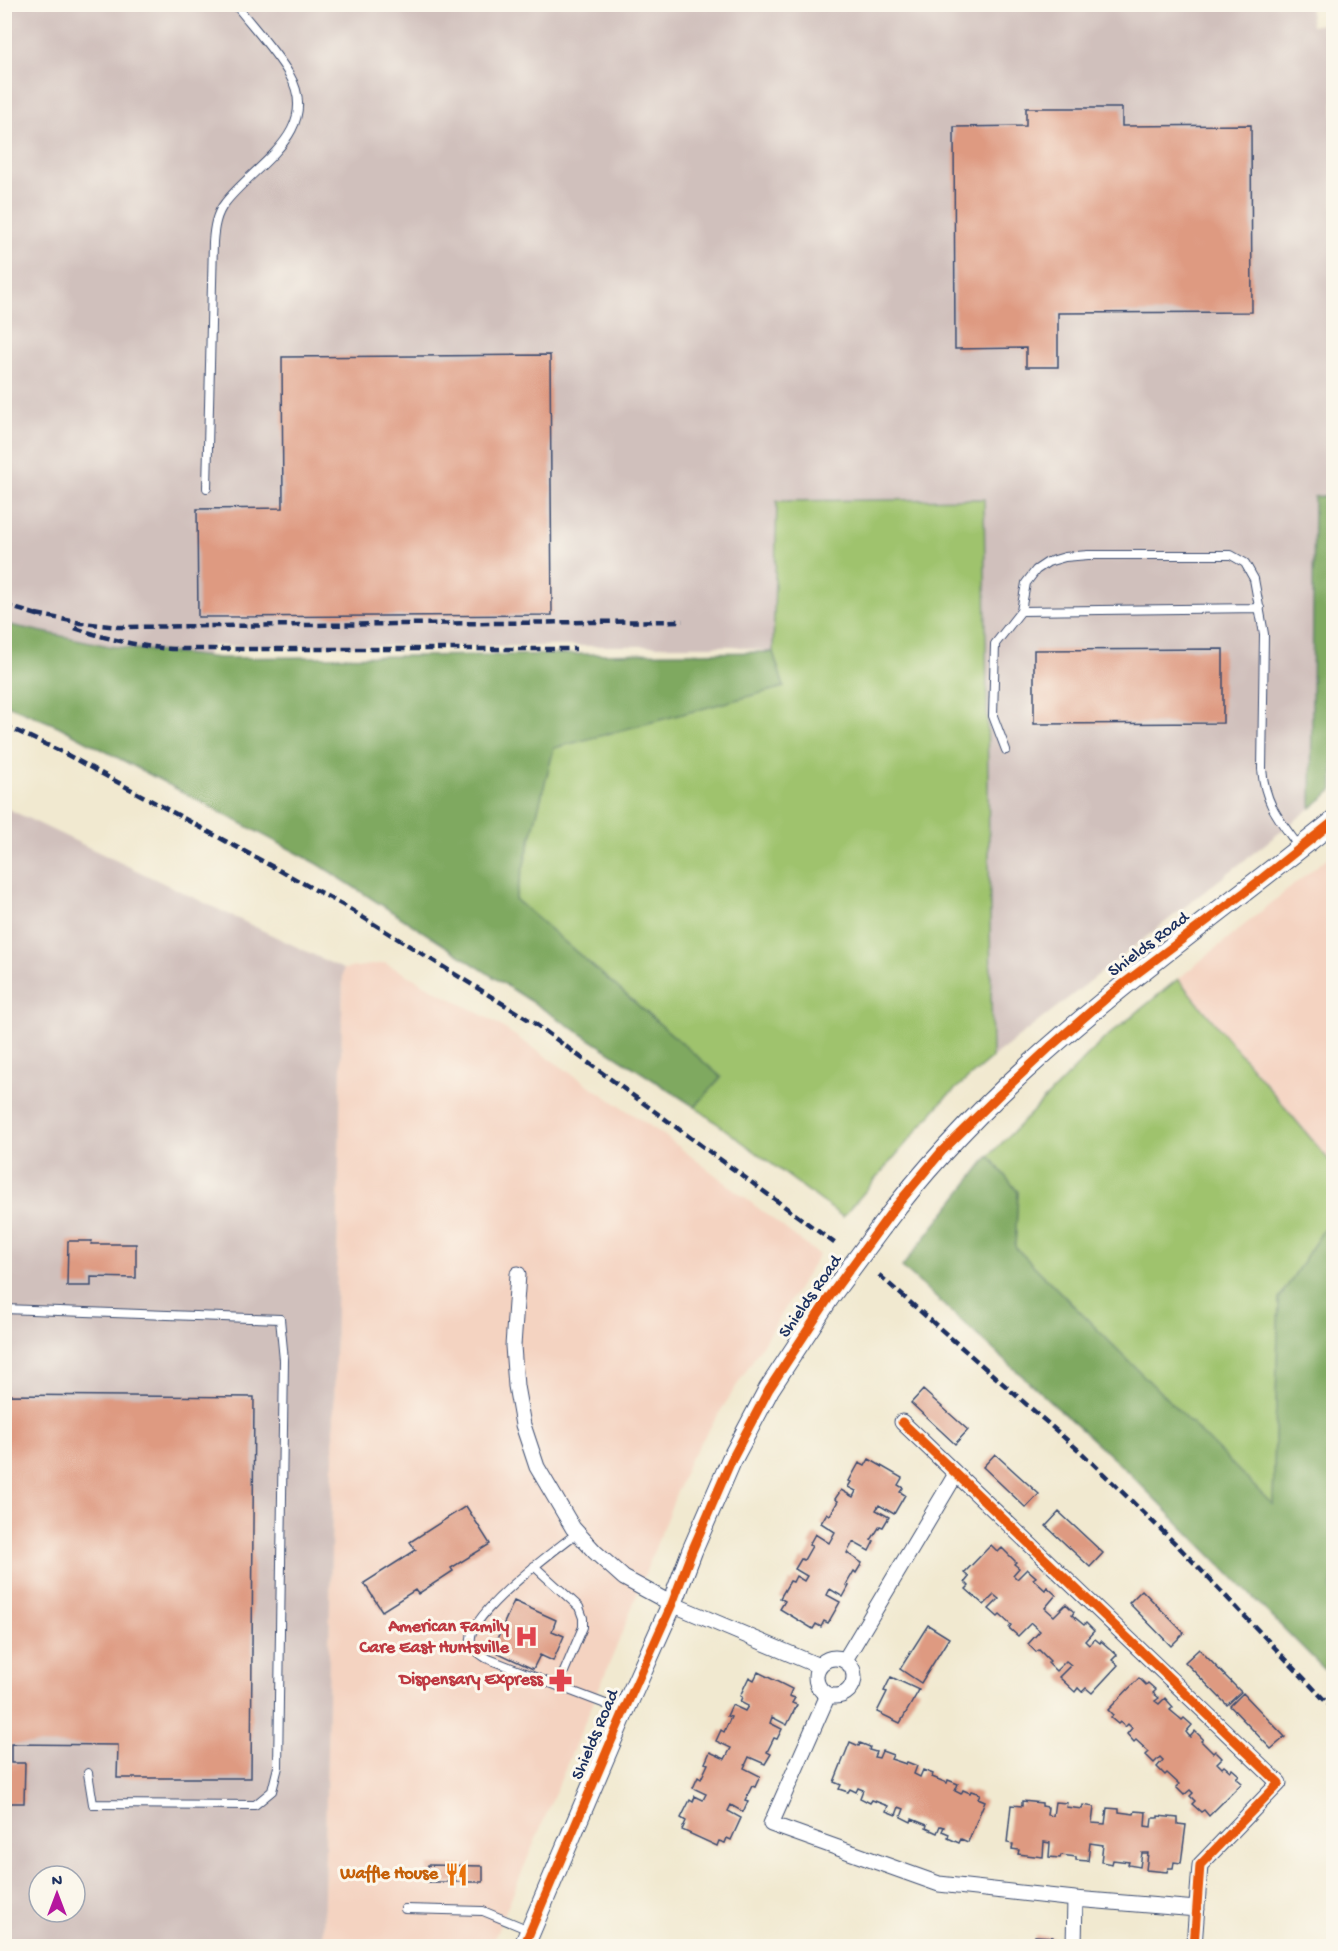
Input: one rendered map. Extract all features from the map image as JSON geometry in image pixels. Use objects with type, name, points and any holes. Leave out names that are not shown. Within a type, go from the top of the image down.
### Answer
[{"type":"street","name":"Shields Road","points":[[528,1939],[731,1461],[769,1389],[830,1296],[942,1151],[1050,1047],[1119,987],[1245,892],[1334,820]]},
{"type":"street","points":[[518,1274],[513,1346],[516,1386],[524,1425],[537,1467],[577,1533],[624,1578],[672,1604],[819,1666]]},
{"type":"street","points":[[902,1422],[1279,1783],[1200,1865],[1194,1947]]},
{"type":"street","points":[[844,1660],[956,1474]]},
{"type":"street","points":[[832,1658],[844,1660],[854,1676],[850,1688],[840,1695],[828,1695],[818,1687],[816,1681],[815,1675],[819,1666],[832,1658]]},
{"type":"street","points":[[828,1695],[771,1824],[939,1884],[1075,1899],[1197,1909]]},
{"type":"street","points":[[1074,1947],[1075,1899]]},
{"type":"lane","points":[[207,488],[215,221],[224,203],[273,155],[293,129],[298,110],[296,93],[290,75],[235,4]]},
{"type":"lane","points":[[1006,750],[993,716],[995,644],[1021,611],[1026,583],[1036,570],[1048,562],[1065,557],[1088,555],[1231,555],[1245,563],[1254,579],[1264,634],[1263,786],[1271,807],[1300,848]]},
{"type":"lane","points":[[1021,611],[1260,608]]},
{"type":"lane","points":[[4,1309],[280,1319],[284,1360],[278,1767],[272,1791],[255,1805],[93,1804],[88,1773]]},
{"type":"lane","points":[[577,1533],[534,1566],[480,1617],[472,1629],[471,1642],[477,1652],[486,1658],[624,1712]]},
{"type":"lane","points":[[534,1566],[579,1607],[583,1618],[583,1627],[558,1686]]},
{"type":"lane","points":[[405,1909],[483,1911],[528,1939]]},
{"type":"shaded area","points":[[1310,4],[1311,26],[1333,22],[1334,495],[1314,497],[1311,808],[992,1058],[983,499],[777,501],[773,652],[734,646],[208,646],[208,752],[5,663],[5,5]]},
{"type":"shaded area","points":[[4,807],[343,969],[323,1946],[5,1946]]},
{"type":"shaded area","points":[[1333,853],[1333,1165],[1178,979]]},
{"type":"shaded area","points":[[385,963],[493,1021],[665,1136],[819,1255],[689,1461],[618,1643],[491,1946],[323,1946],[343,969]]},
{"type":"green space","points":[[1333,495],[1333,790],[1311,808],[1314,497]]},
{"type":"green space","points":[[984,499],[992,1058],[945,1098],[843,1217],[695,1107],[721,1077],[515,899],[554,748],[784,687],[773,652],[777,501]]},
{"type":"green space","points":[[5,624],[109,646],[219,658],[773,652],[784,687],[554,748],[515,899],[721,1077],[695,1107],[318,864],[58,726],[5,704]]},
{"type":"green space","points":[[1178,979],[1333,1165],[1333,1238],[1323,1230],[1279,1299],[1273,1506],[1015,1247],[1018,1192],[989,1156],[1104,1039]]},
{"type":"green space","points":[[989,1156],[1018,1192],[1015,1247],[1273,1505],[1279,1299],[1323,1230],[1333,1238],[1334,1568],[1331,1589],[1334,1597],[1333,1678],[1125,1469],[902,1267]]},
{"type":"building","points":[[1026,108],[1122,108],[1122,126],[1251,125],[1252,312],[1058,313],[1058,367],[1026,367],[1026,348],[955,349],[954,127],[1026,126]]},
{"type":"building","points":[[550,355],[552,615],[198,617],[197,509],[283,508],[282,357]]},
{"type":"building","points":[[1223,649],[1223,723],[1034,724],[1034,650]]},
{"type":"building","points":[[68,1241],[92,1241],[91,1244],[136,1244],[136,1278],[91,1277],[91,1286],[67,1286]]},
{"type":"building","points":[[923,1390],[968,1430],[955,1444],[911,1403]]},
{"type":"building","points":[[4,1395],[254,1397],[251,1778],[117,1778],[118,1745],[11,1744],[11,1763],[25,1763],[24,1803],[4,1803]]},
{"type":"building","points":[[995,1454],[1039,1494],[1026,1508],[983,1467]]},
{"type":"building","points":[[869,1459],[902,1478],[898,1485],[903,1488],[900,1492],[905,1495],[894,1514],[879,1505],[876,1510],[889,1517],[871,1540],[874,1541],[869,1551],[853,1542],[847,1553],[862,1563],[846,1585],[849,1586],[843,1597],[830,1589],[827,1595],[840,1602],[828,1623],[824,1621],[821,1627],[816,1624],[813,1629],[780,1609],[785,1601],[780,1598],[790,1581],[793,1582],[796,1576],[804,1581],[807,1576],[795,1569],[801,1559],[804,1560],[812,1546],[809,1545],[815,1534],[829,1543],[835,1532],[821,1523],[827,1513],[830,1515],[838,1501],[835,1499],[841,1490],[853,1497],[856,1491],[848,1487],[851,1482],[849,1481],[859,1463],[865,1466]]},
{"type":"building","points":[[466,1506],[490,1544],[451,1568],[453,1571],[418,1594],[415,1590],[382,1611],[364,1583],[416,1550],[410,1542]]},
{"type":"building","points":[[1059,1512],[1103,1553],[1090,1567],[1046,1526]]},
{"type":"building","points":[[991,1545],[998,1552],[1002,1548],[1016,1562],[1014,1564],[1019,1568],[1013,1575],[1017,1579],[1027,1569],[1036,1577],[1033,1579],[1045,1590],[1047,1587],[1056,1595],[1045,1608],[1054,1616],[1066,1604],[1074,1612],[1072,1615],[1094,1631],[1085,1641],[1089,1645],[1095,1639],[1100,1643],[1101,1641],[1117,1655],[1112,1660],[1118,1665],[1092,1693],[1086,1688],[1082,1692],[1078,1688],[1075,1692],[1059,1677],[1071,1665],[1066,1661],[1056,1671],[1039,1650],[1036,1652],[1028,1644],[1040,1631],[1031,1623],[1018,1636],[1009,1628],[1011,1625],[989,1609],[999,1599],[994,1595],[984,1605],[966,1589],[969,1586],[965,1582],[969,1577],[964,1573]]},
{"type":"building","points":[[1142,1590],[1184,1633],[1171,1646],[1129,1603]]},
{"type":"building","points":[[514,1601],[556,1620],[552,1631],[564,1636],[553,1661],[540,1655],[533,1669],[492,1650]]},
{"type":"building","points":[[928,1625],[949,1638],[921,1683],[900,1669]]},
{"type":"building","points":[[1199,1649],[1241,1692],[1227,1705],[1185,1662]]},
{"type":"building","points":[[758,1672],[792,1689],[789,1696],[795,1698],[792,1703],[797,1705],[787,1725],[772,1717],[770,1723],[782,1729],[767,1752],[771,1754],[765,1764],[749,1757],[744,1768],[760,1776],[745,1800],[748,1801],[743,1812],[731,1805],[728,1811],[741,1818],[731,1840],[727,1838],[725,1843],[719,1841],[717,1846],[682,1830],[686,1821],[681,1818],[690,1800],[693,1802],[695,1796],[703,1800],[706,1794],[693,1788],[698,1777],[701,1779],[708,1764],[705,1763],[710,1752],[725,1759],[731,1748],[716,1741],[721,1730],[724,1732],[731,1717],[727,1716],[732,1705],[745,1711],[748,1706],[740,1702],[742,1697],[740,1696],[749,1677],[754,1680]]},
{"type":"building","points":[[891,1677],[919,1690],[900,1723],[877,1712],[887,1692],[884,1691]]},
{"type":"building","points":[[1139,1678],[1156,1690],[1153,1693],[1159,1698],[1155,1701],[1159,1704],[1165,1698],[1173,1707],[1170,1710],[1192,1725],[1186,1732],[1190,1737],[1195,1731],[1213,1753],[1215,1751],[1222,1758],[1217,1763],[1222,1768],[1224,1766],[1230,1771],[1232,1769],[1239,1775],[1236,1778],[1242,1783],[1209,1816],[1204,1810],[1201,1812],[1192,1804],[1195,1801],[1190,1796],[1193,1793],[1190,1790],[1184,1795],[1176,1787],[1179,1784],[1157,1767],[1163,1760],[1160,1757],[1154,1763],[1146,1755],[1149,1752],[1136,1740],[1134,1742],[1127,1734],[1132,1728],[1128,1724],[1125,1727],[1111,1718],[1113,1715],[1108,1710]]},
{"type":"building","points":[[1243,1693],[1285,1737],[1271,1749],[1230,1706]]},
{"type":"building","points":[[850,1742],[870,1747],[869,1750],[876,1752],[874,1757],[879,1758],[882,1751],[893,1755],[891,1759],[917,1766],[914,1774],[920,1777],[923,1770],[933,1774],[932,1777],[947,1783],[948,1780],[958,1784],[955,1791],[961,1794],[963,1790],[980,1794],[978,1798],[985,1801],[968,1842],[961,1839],[959,1843],[948,1838],[949,1834],[942,1831],[944,1827],[940,1826],[937,1833],[926,1828],[927,1825],[912,1819],[911,1822],[901,1817],[904,1809],[899,1807],[896,1815],[886,1811],[888,1806],[872,1800],[870,1803],[860,1798],[863,1790],[858,1788],[856,1792],[850,1789],[848,1792],[839,1789],[841,1785],[834,1782]]},
{"type":"building","points":[[1022,1801],[1042,1803],[1042,1806],[1048,1807],[1047,1815],[1053,1816],[1055,1802],[1067,1803],[1066,1807],[1082,1809],[1083,1805],[1094,1807],[1092,1823],[1105,1824],[1107,1808],[1134,1814],[1135,1811],[1146,1812],[1145,1826],[1151,1827],[1152,1818],[1158,1818],[1158,1816],[1178,1818],[1178,1824],[1186,1825],[1181,1863],[1174,1862],[1173,1868],[1168,1868],[1167,1872],[1146,1870],[1148,1853],[1142,1853],[1140,1867],[1128,1865],[1129,1862],[1113,1860],[1112,1864],[1101,1862],[1103,1845],[1090,1843],[1088,1861],[1061,1855],[1060,1858],[1049,1857],[1050,1843],[1044,1842],[1043,1857],[1018,1854],[1019,1850],[1012,1849],[1013,1844],[1007,1843],[1011,1805],[1022,1806]]},
{"type":"building","name":"Waffle House","points":[[428,1865],[483,1866],[483,1882],[428,1882]]},
{"type":"building","points":[[1035,1936],[1053,1937],[1053,1946],[1034,1946]]},
{"type":"railway","points":[[4,605],[44,617]]},
{"type":"railway","points":[[36,614],[81,623],[119,627],[683,621]]},
{"type":"railway","points":[[75,628],[122,642],[171,649],[576,649]]},
{"type":"railway","points":[[4,725],[62,752],[343,905],[534,1023],[837,1245]]},
{"type":"railway","points":[[879,1275],[1083,1454],[1178,1546],[1334,1710]]},
{"type":"cycle path","points":[[524,1946],[672,1604],[731,1461],[769,1389],[830,1296],[896,1206],[942,1151],[1000,1094],[1119,987],[1245,892],[1334,821]]},
{"type":"cycle path","points":[[902,1422],[1279,1783],[1200,1865],[1194,1946]]},
{"type":"place","name":"American Family Care East Huntsville","points":[[527,1637]]},
{"type":"place","name":"Dispensary Express","points":[[561,1680]]},
{"type":"place","name":"Waffle House","points":[[456,1874]]}]
